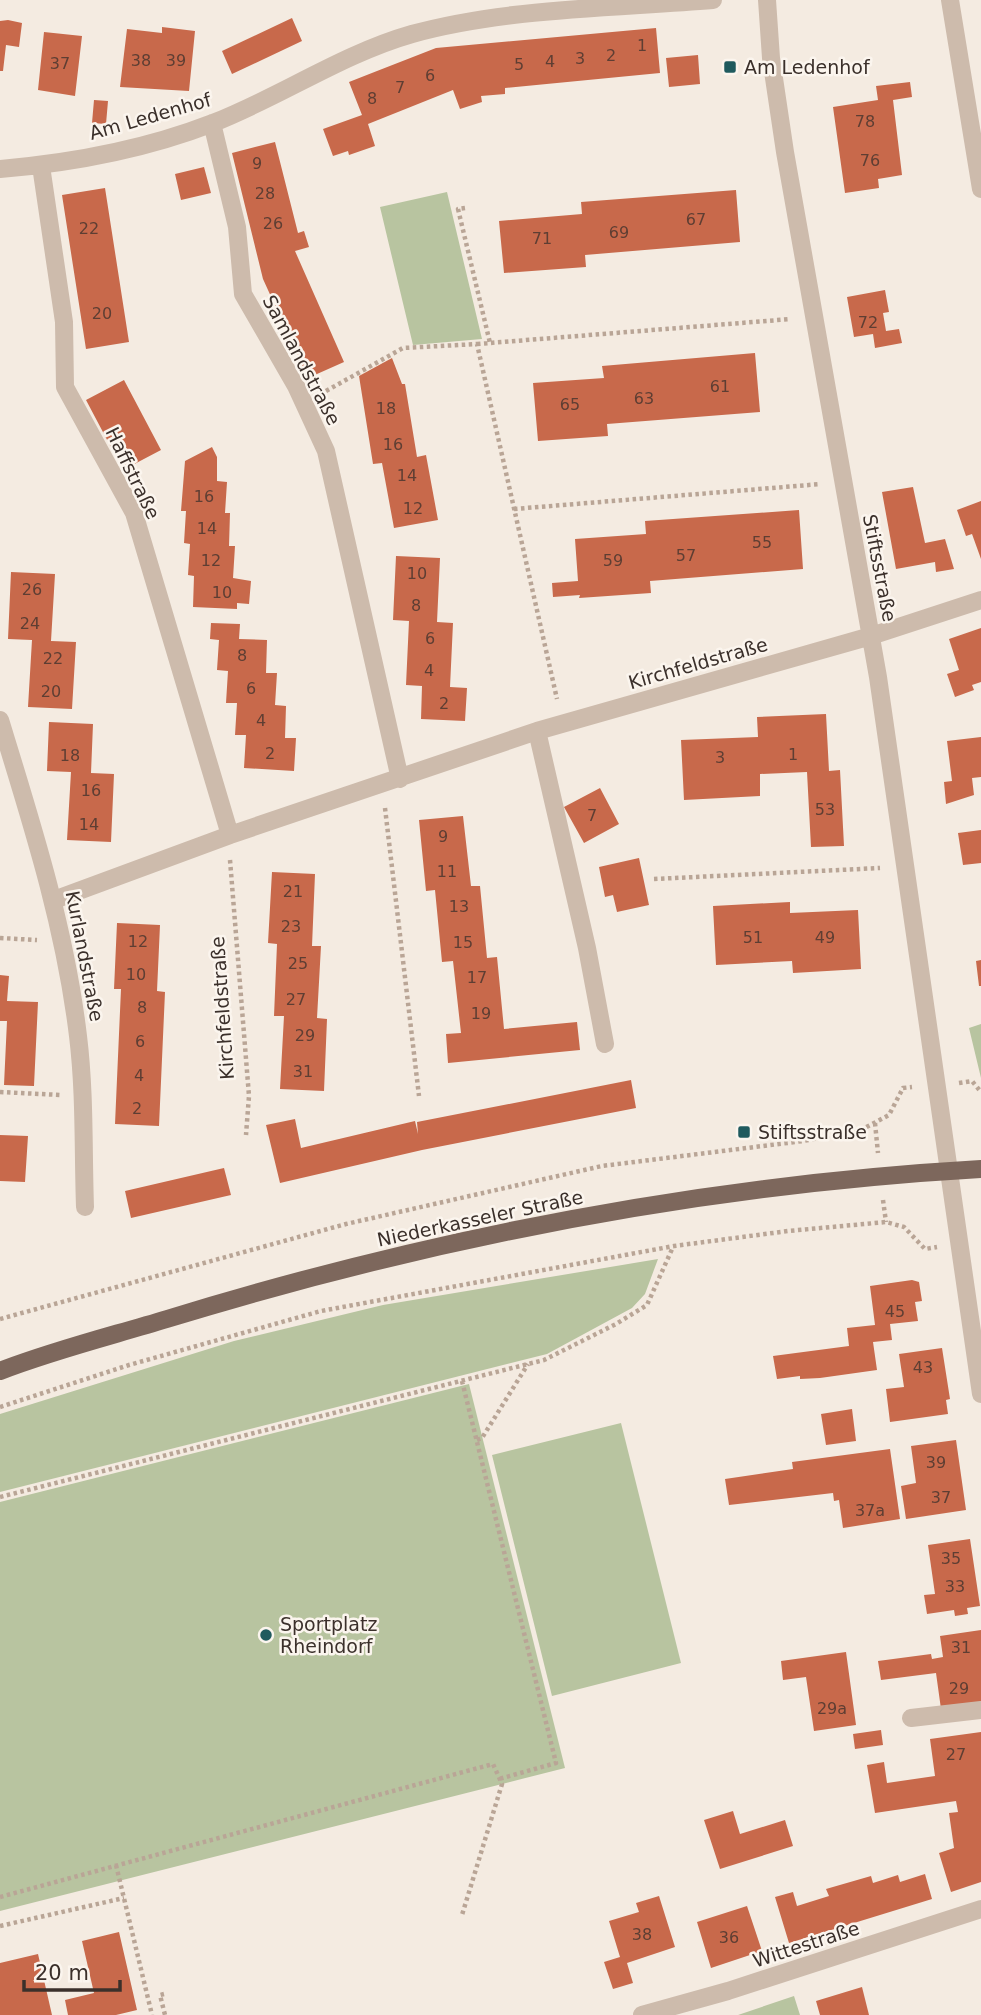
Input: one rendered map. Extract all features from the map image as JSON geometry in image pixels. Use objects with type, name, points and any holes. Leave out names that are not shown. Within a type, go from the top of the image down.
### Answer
[{"type":"main road","name":"Niederkasseler Straße","points":[[0,1371],[244,1295],[479,1236],[754,1188],[981,1169]]},
{"type":"street","name":"Am Ledenhof","points":[[0,169],[41,166],[135,147],[212,123],[359,54],[412,34],[552,7],[713,0]]},
{"type":"street","name":"Stiftsstraße","points":[[766,0],[773,72],[813,318],[871,636],[959,1244],[974,1300],[981,1394]]},
{"type":"street","points":[[950,0],[981,189]]},
{"type":"street","name":"Samlandstraße","points":[[212,123],[237,227],[243,294],[304,403],[326,451],[400,779]]},
{"type":"street","name":"Haffstraße","points":[[41,166],[64,322],[65,387],[134,513],[227,836]]},
{"type":"street","name":"Kirchfeldstraße","points":[[54,900],[227,836],[537,731],[871,636],[981,600]]},
{"type":"street","name":"Kurlandstraße","points":[[0,720],[54,900],[62,941],[78,1038],[85,1207]]},
{"type":"street","points":[[537,731],[587,948],[605,1044]]},
{"type":"street","points":[[911,1718],[981,1710]]},
{"type":"street","name":"Wittestraße","points":[[642,2015],[728,1991],[981,1909]]},
{"type":"path","points":[[464,208],[458,209],[489,343]]},
{"type":"path","points":[[304,403],[403,348],[813,318]]},
{"type":"path","points":[[477,344],[562,724]]},
{"type":"path","points":[[514,509],[842,482]]},
{"type":"path","points":[[379,786],[387,816],[419,1096]]},
{"type":"path","name":"Kirchfeldstraße","points":[[227,836],[234,882],[249,1096],[246,1135]]},
{"type":"path","points":[[654,879],[906,866]]},
{"type":"path","points":[[0,939],[62,941]]},
{"type":"path","points":[[0,1319],[346,1224],[602,1166],[803,1141],[861,1130],[890,1115],[903,1088],[937,1085]]},
{"type":"path","points":[[0,1092],[82,1096]]},
{"type":"path","points":[[0,1407],[130,1365],[321,1311],[674,1246],[886,1222],[904,1227],[925,1249],[959,1244]]},
{"type":"path","points":[[0,1497],[544,1360],[647,1305],[674,1246]]},
{"type":"path","points":[[477,1440],[482,1438],[528,1363]]},
{"type":"path","points":[[462,1381],[556,1763],[499,1779]]},
{"type":"path","points":[[0,1897],[492,1764],[502,1784],[462,1915]]},
{"type":"path","points":[[116,1865],[152,2015]]},
{"type":"path","points":[[0,1926],[124,1898]]},
{"type":"path","points":[[164,1994],[160,1995],[165,2015]]},
{"type":"green space","points":[[447,192],[482,339],[413,345],[380,207]]},
{"type":"green space","points":[[981,1024],[981,1078],[969,1028]]},
{"type":"green space","points":[[658,1259],[645,1294],[632,1308],[547,1354],[0,1492],[0,1414],[234,1341],[383,1305]]},
{"type":"green space","name":"Sportplatz Rheindorf","points":[[469,1384],[565,1768],[0,1911],[0,1502]]},
{"type":"green space","points":[[621,1423],[681,1663],[552,1696],[492,1455]]},
{"type":"green space","points":[[794,1996],[800,2015],[738,2015]]},
{"type":"building","points":[[292,18],[302,41],[232,74],[222,51]]},
{"type":"building","points":[[0,21],[22,23],[19,47],[6,45],[3,71],[0,71]]},
{"type":"building","points":[[162,27],[195,31],[189,91],[120,87],[127,29],[162,33]]},
{"type":"building","points":[[656,28],[660,73],[505,88],[505,94],[481,96],[482,102],[460,109],[453,90],[368,124],[375,146],[349,155],[348,151],[333,156],[323,129],[362,115],[349,82],[436,48]]},
{"type":"building","points":[[44,32],[82,36],[75,96],[38,90]]},
{"type":"building","points":[[698,55],[700,84],[669,87],[666,58]]},
{"type":"building","points":[[910,82],[912,97],[893,100],[902,175],[878,179],[879,188],[845,193],[833,107],[878,100],[876,86]]},
{"type":"building","points":[[94,100],[108,101],[106,124],[92,123]]},
{"type":"building","points":[[275,142],[298,233],[304,231],[309,247],[295,251],[344,362],[308,378],[263,279],[232,153]]},
{"type":"building","points":[[204,167],[211,193],[181,200],[175,174]]},
{"type":"building","points":[[105,188],[129,342],[86,349],[62,195]]},
{"type":"building","points":[[736,190],[740,242],[585,255],[586,267],[504,273],[499,221],[582,214],[581,202]]},
{"type":"building","points":[[885,290],[889,312],[883,313],[886,331],[899,329],[902,343],[875,348],[873,334],[854,337],[847,297]]},
{"type":"building","points":[[755,353],[760,412],[607,424],[608,436],[538,441],[533,383],[604,378],[602,366]]},
{"type":"building","points":[[392,358],[402,384],[405,384],[417,457],[426,455],[438,520],[394,528],[382,463],[373,464],[359,376]]},
{"type":"building","points":[[124,380],[161,450],[123,470],[86,400]]},
{"type":"building","points":[[212,447],[217,457],[217,481],[227,482],[225,513],[230,513],[229,546],[235,546],[233,578],[251,581],[249,604],[237,603],[237,609],[193,607],[194,576],[188,575],[190,544],[184,543],[186,511],[181,511],[185,461]]},
{"type":"building","points":[[913,487],[925,543],[945,539],[954,569],[936,572],[935,562],[896,569],[882,492]]},
{"type":"building","points":[[981,501],[981,559],[972,534],[966,536],[957,510]]},
{"type":"building","points":[[799,510],[803,569],[650,581],[651,593],[553,597],[552,583],[578,581],[575,539],[646,534],[645,521]]},
{"type":"building","points":[[396,556],[440,558],[437,622],[453,623],[450,687],[467,688],[465,721],[421,719],[422,686],[406,685],[409,621],[393,620]]},
{"type":"building","points":[[11,572],[55,574],[51,641],[76,642],[72,709],[28,707],[32,640],[8,639]]},
{"type":"building","points":[[211,623],[240,624],[239,639],[267,640],[266,673],[277,673],[275,705],[286,706],[285,738],[296,738],[294,771],[244,768],[246,735],[235,735],[237,703],[226,703],[228,671],[217,670],[219,640],[210,639]]},
{"type":"building","points":[[981,628],[981,682],[972,685],[974,690],[955,697],[947,674],[959,670],[949,639]]},
{"type":"building","points":[[826,714],[829,771],[840,770],[844,846],[811,847],[807,772],[760,774],[760,796],[684,800],[681,740],[758,737],[757,717]]},
{"type":"building","points":[[49,722],[93,724],[91,773],[114,774],[111,842],[67,840],[71,772],[47,771]]},
{"type":"building","points":[[981,737],[981,777],[972,778],[974,795],[946,804],[944,782],[952,781],[947,741]]},
{"type":"building","points":[[600,788],[619,824],[584,843],[564,807]]},
{"type":"building","points":[[463,816],[471,886],[480,886],[487,958],[497,957],[504,1029],[577,1022],[580,1050],[448,1063],[446,1034],[461,1033],[453,961],[442,962],[435,890],[426,891],[419,820]]},
{"type":"building","points":[[981,830],[981,863],[963,865],[958,833]]},
{"type":"building","points":[[639,858],[649,905],[617,912],[613,895],[605,897],[599,867]]},
{"type":"building","points":[[272,872],[315,874],[312,946],[321,946],[317,1018],[327,1019],[324,1091],[280,1089],[284,1016],[274,1016],[277,944],[268,943]]},
{"type":"building","points":[[790,902],[790,913],[858,910],[861,969],[793,973],[792,961],[716,965],[713,906]]},
{"type":"building","points":[[117,923],[160,925],[157,991],[165,992],[159,1126],[115,1124],[121,989],[114,989]]},
{"type":"building","points":[[981,960],[981,986],[979,986],[976,961]]},
{"type":"building","points":[[0,975],[9,976],[7,1001],[38,1002],[34,1086],[4,1085],[7,1021],[0,1021]]},
{"type":"building","points":[[631,1080],[636,1108],[422,1150],[280,1183],[266,1125],[295,1119],[301,1148],[415,1121],[418,1134],[417,1122]]},
{"type":"building","points":[[0,1135],[28,1136],[25,1182],[0,1181]]},
{"type":"building","points":[[224,1168],[231,1195],[131,1218],[125,1191]]},
{"type":"building","points":[[912,1280],[919,1282],[922,1301],[915,1302],[918,1321],[890,1324],[892,1340],[873,1342],[877,1370],[820,1378],[800,1379],[800,1376],[777,1379],[773,1356],[849,1346],[847,1328],[875,1325],[870,1286]]},
{"type":"building","points":[[942,1348],[950,1399],[946,1400],[948,1414],[890,1422],[886,1389],[904,1387],[899,1354]]},
{"type":"building","points":[[852,1409],[856,1441],[826,1445],[821,1414]]},
{"type":"building","points":[[956,1440],[966,1510],[906,1519],[901,1486],[916,1483],[911,1446]]},
{"type":"building","points":[[890,1449],[900,1519],[843,1528],[839,1500],[834,1501],[833,1493],[729,1505],[725,1479],[793,1469],[792,1462]]},
{"type":"building","points":[[970,1539],[980,1606],[967,1608],[968,1614],[955,1616],[954,1610],[927,1614],[924,1595],[935,1594],[928,1545]]},
{"type":"building","points":[[981,1630],[981,1703],[941,1709],[936,1673],[881,1680],[878,1661],[931,1654],[932,1659],[943,1657],[940,1636]]},
{"type":"building","points":[[846,1652],[856,1725],[814,1731],[806,1677],[783,1680],[781,1661]]},
{"type":"building","points":[[881,1730],[883,1745],[855,1749],[853,1734]]},
{"type":"building","points":[[981,1732],[981,1882],[951,1892],[939,1853],[954,1848],[949,1813],[958,1812],[956,1801],[875,1813],[867,1765],[884,1762],[887,1783],[935,1776],[930,1739]]},
{"type":"building","points":[[733,1811],[740,1834],[785,1820],[793,1846],[720,1869],[704,1820]]},
{"type":"building","points":[[925,1874],[932,1899],[789,1943],[775,1897],[793,1892],[797,1906],[829,1896],[826,1889],[871,1876],[873,1883],[898,1875],[900,1882]]},
{"type":"building","points":[[659,1896],[675,1947],[627,1963],[633,1983],[613,1989],[604,1962],[620,1957],[609,1921],[639,1912],[636,1903]]},
{"type":"building","points":[[747,1906],[762,1951],[711,1968],[697,1922]]},
{"type":"building","points":[[119,1932],[137,2010],[116,2015],[68,2015],[65,2000],[94,1993],[82,1941]]},
{"type":"building","points":[[38,1954],[52,2015],[0,2015],[0,1963]]},
{"type":"building","points":[[862,1987],[869,2015],[820,2015],[816,2001]]},
{"type":"place","name":"Am Ledenhof","points":[[730,67]]},
{"type":"place","name":"Stiftsstraße","points":[[744,1132]]},
{"type":"place","name":"Sportplatz Rheindorf","points":[[266,1635]]}]
